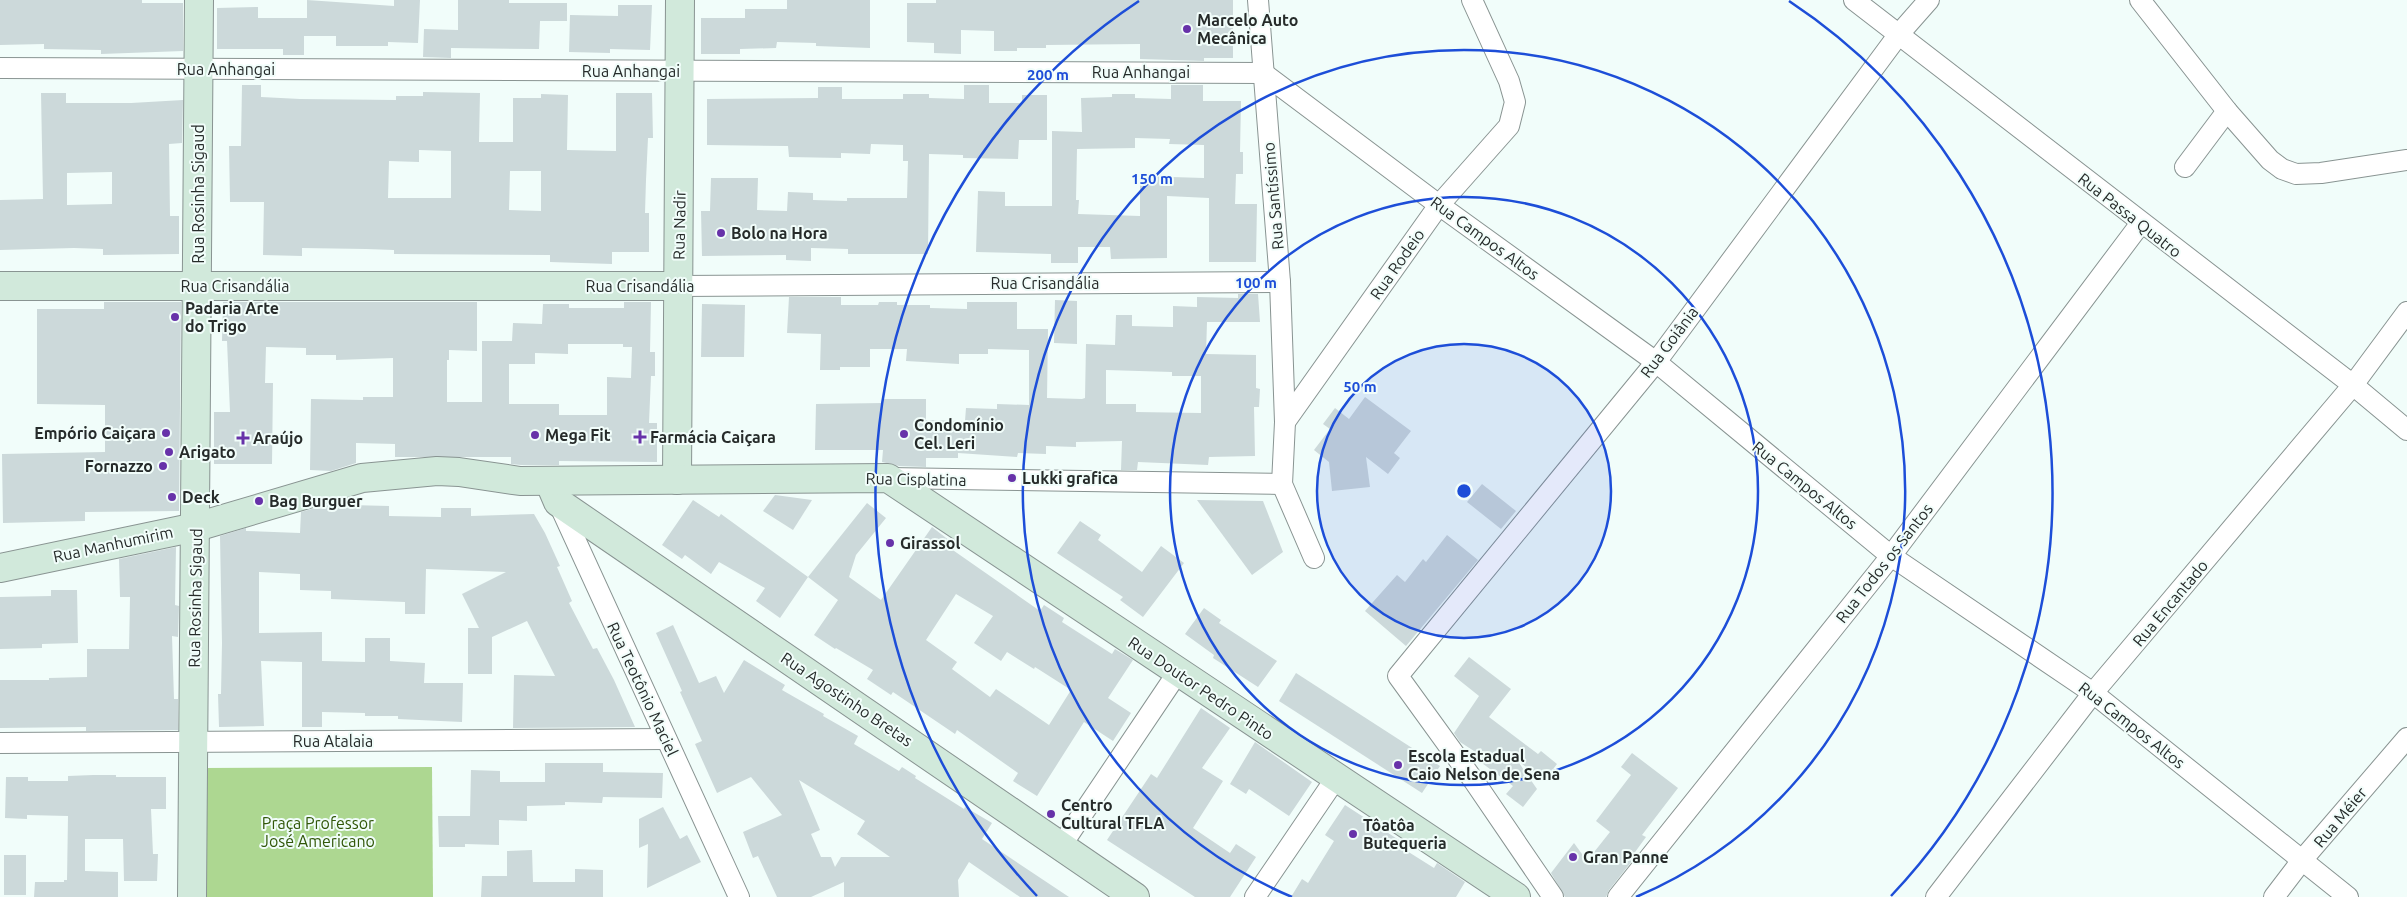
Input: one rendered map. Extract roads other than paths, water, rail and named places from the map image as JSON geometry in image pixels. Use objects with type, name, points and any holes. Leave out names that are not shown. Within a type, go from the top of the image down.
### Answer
[{"type":"street","name":"Rua Rosinha Sigaud","points":[[192,897],[199,0]]},
{"type":"street","name":"Rua Nadir","points":[[678,480],[680,0]]},
{"type":"street","name":"Rua Rodeio","points":[[1285,422],[1439,205],[1509,126],[1515,102],[1509,81],[1472,0]]},
{"type":"street","name":"Rua Passa Quatro","points":[[1854,0],[2140,223],[2353,385],[2407,430]]},
{"type":"street","name":"Rua Goiânia","points":[[1553,897],[1474,781],[1398,676],[1656,362],[1899,34],[1929,0]]},
{"type":"street","points":[[2140,0],[2228,111],[2270,160],[2282,169],[2296,174],[2322,173],[2407,160]]},
{"type":"street","name":"Rua Santíssimo","points":[[1262,4],[1263,73],[1280,282],[1285,422],[1282,484]]},
{"type":"street","name":"Rua Anhangai","points":[[0,68],[1263,73]]},
{"type":"street","name":"Rua Campos Altos","points":[[1263,73],[1439,205],[1656,362],[1891,556],[2093,694],[2303,859],[2348,897]]},
{"type":"street","points":[[2185,167],[2228,111]]},
{"type":"street","name":"Rua Todos os Santos","points":[[1618,897],[1891,556],[2140,223]]},
{"type":"street","name":"Rua Crisandália","points":[[0,286],[678,286],[1280,282]]},
{"type":"street","name":"Rua Encantado","points":[[1936,897],[2093,694],[2353,385],[2407,312]]},
{"type":"street","name":"Rua Manhumirim","points":[[0,568],[196,527],[362,478],[437,471],[458,472],[520,481],[553,492]]},
{"type":"street","name":"Rua Cisplatina","points":[[553,492],[678,480],[888,478],[1282,484]]},
{"type":"street","name":"Rua Doutor Pedro Pinto","points":[[888,478],[1516,897]]},
{"type":"street","points":[[1282,484],[1314,558]]},
{"type":"street","name":"Rua Teotônio Maciel","points":[[553,492],[739,897]]},
{"type":"street","name":"Rua Agostinho Bretas","points":[[553,492],[1135,897]]},
{"type":"street","points":[[1061,846],[1178,672]]},
{"type":"street","name":"Rua Méier","points":[[2274,897],[2303,859],[2407,738]]},
{"type":"street","name":"Rua Atalaia","points":[[0,743],[666,739]]},
{"type":"street","points":[[1255,897],[1336,778]]},
{"type":"place","name":"Marcelo Auto Mecânica","points":[[1187,29]]},
{"type":"place","name":"Bolo na Hora","points":[[721,233]]},
{"type":"place","name":"Padaria Arte do Trigo","points":[[175,317]]},
{"type":"place","name":"Empório Caiçara","points":[[166,433]]},
{"type":"place","name":"Condomínio Cel. Leri","points":[[904,434]]},
{"type":"place","name":"Mega Fit","points":[[535,435]]},
{"type":"place","name":"Farmácia Caiçara","points":[[640,437]]},
{"type":"place","name":"Araújo","points":[[243,438]]},
{"type":"place","name":"Arigato","points":[[169,452]]},
{"type":"place","name":"Fornazzo","points":[[163,466]]},
{"type":"place","name":"Lukki grafica","points":[[1012,478]]},
{"type":"place","name":"Deck","points":[[172,497]]},
{"type":"place","name":"Bag Burguer","points":[[259,501]]},
{"type":"place","name":"Girassol","points":[[890,543]]},
{"type":"place","name":"Escola Estadual Caio Nelson de Sena","points":[[1398,765]]},
{"type":"place","name":"Centro Cultural TFLA","points":[[1051,814]]},
{"type":"place","name":"Tôatôa Butequeria","points":[[1353,834]]},
{"type":"place","name":"Gran Panne","points":[[1573,857]]},
{"type":"park label","name":"Praça Professor José Americano","points":[[318,832]]}]
